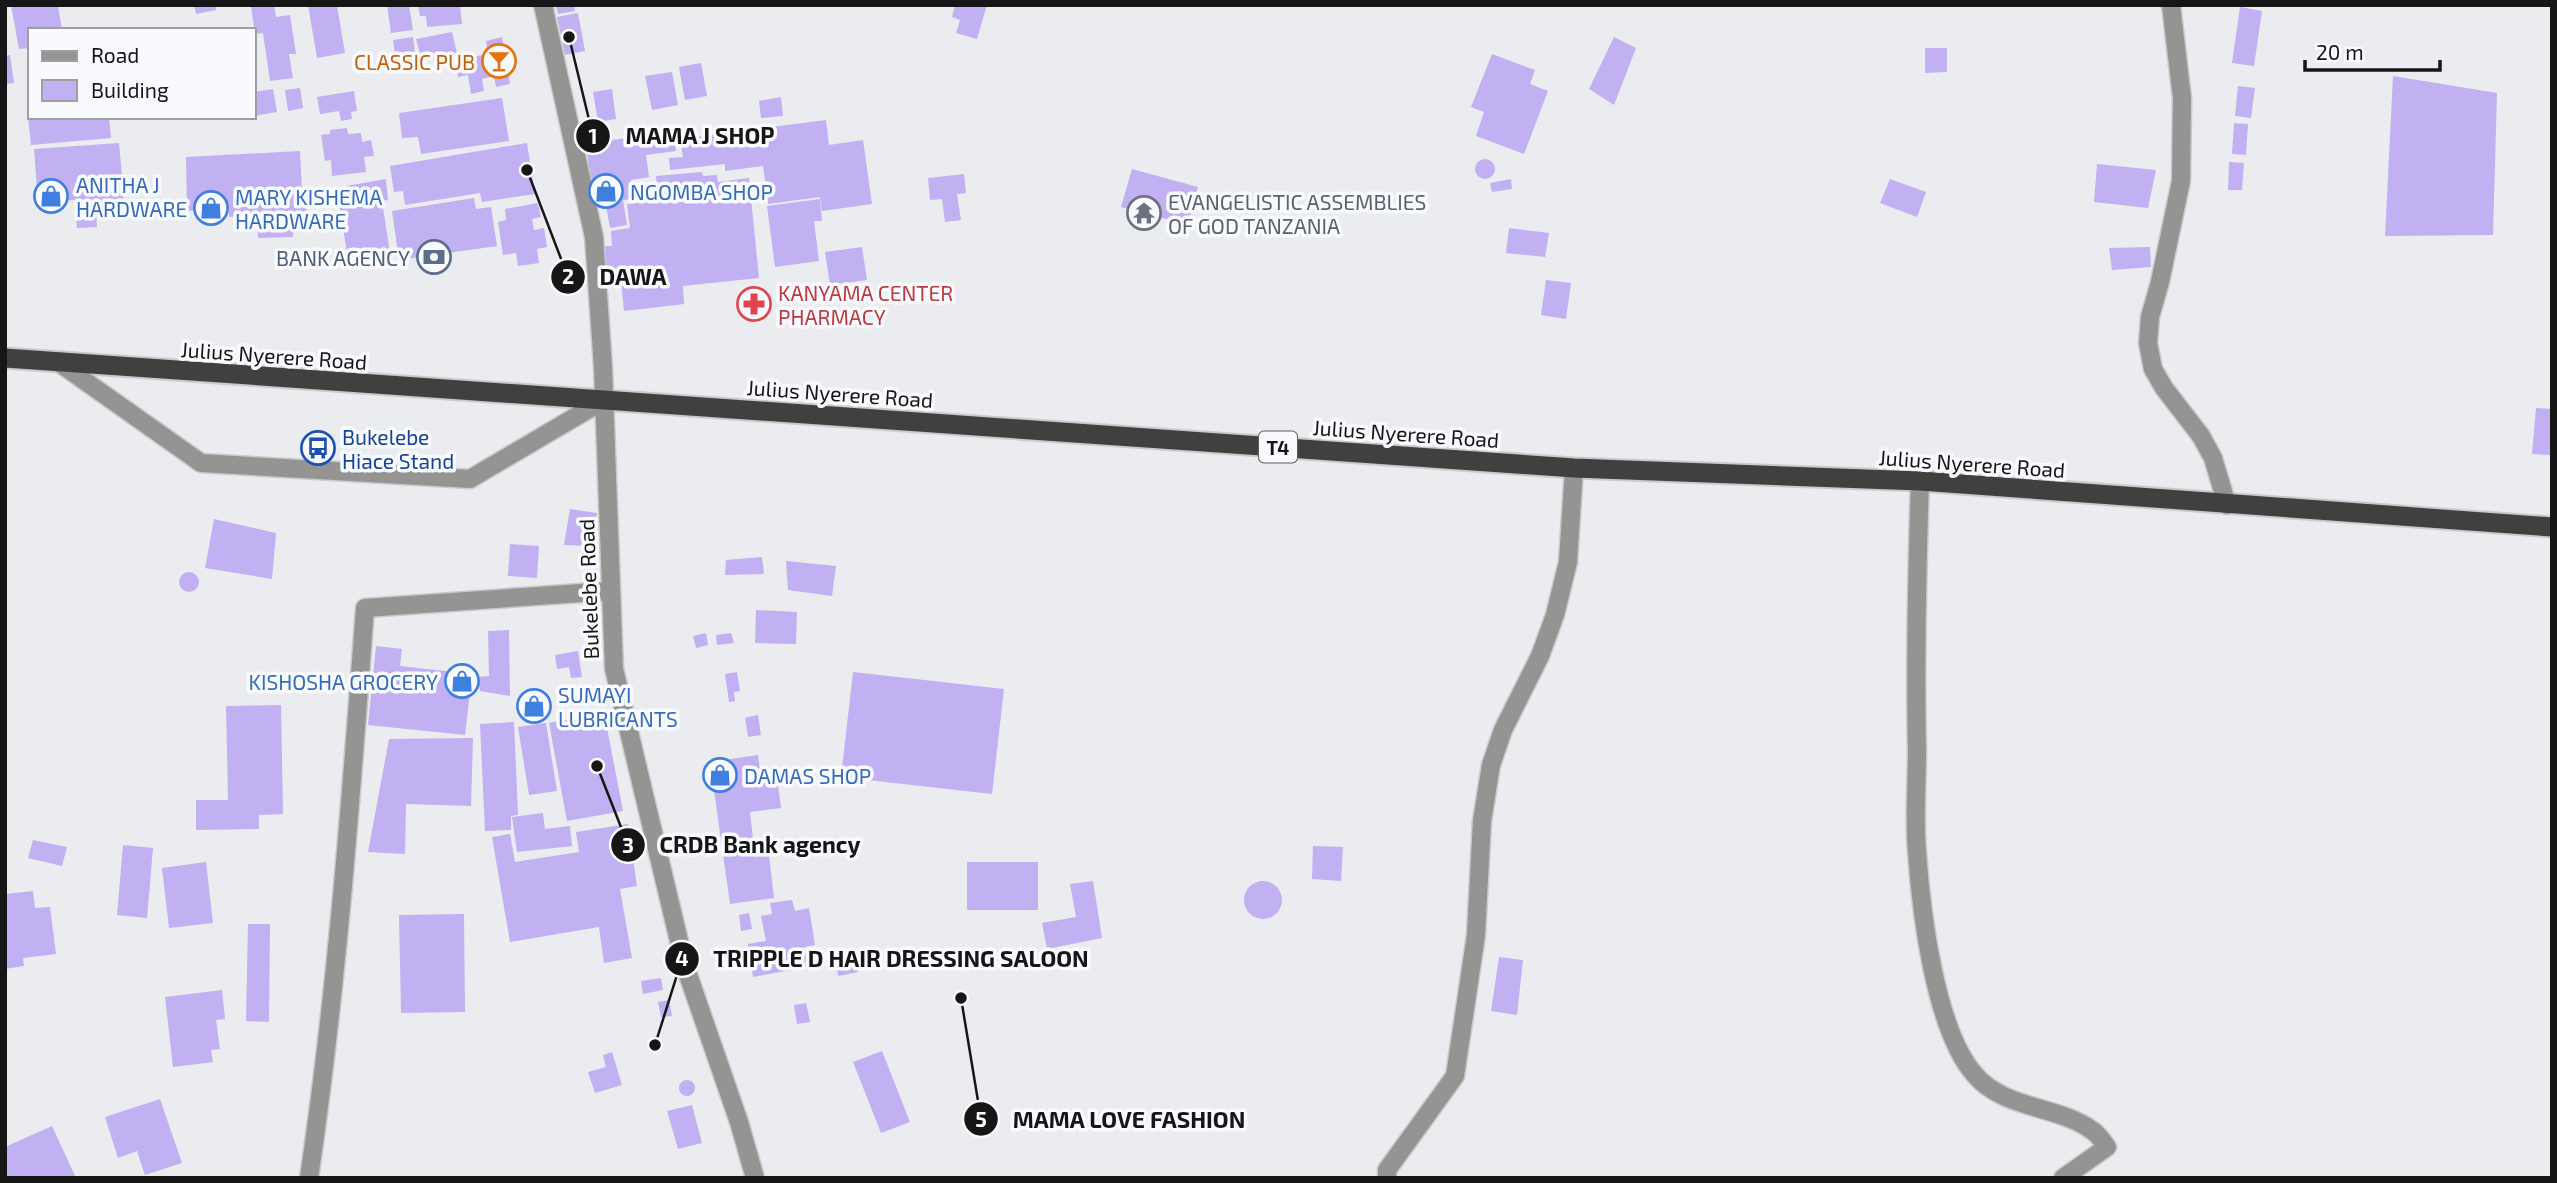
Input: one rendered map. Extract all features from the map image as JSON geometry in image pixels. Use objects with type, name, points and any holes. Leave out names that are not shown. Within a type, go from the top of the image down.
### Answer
[{"type":"highway","name":"Julius Nyerere Road","points":[[5,358],[1574,468],[1920,481],[2552,527]]},
{"type":"street","name":"Bukelebe Road","points":[[543,5],[594,237],[604,400],[614,669],[682,952],[755,1178]]},
{"type":"street","points":[[2171,5],[2182,98],[2181,181],[2150,317],[2148,343],[2153,369],[2158,379],[2201,436],[2213,458],[2227,505]]},
{"type":"street","points":[[58,362],[201,463],[470,479],[604,400]]},
{"type":"street","points":[[1387,1178],[1387,1170],[1455,1076],[1476,935],[1482,821],[1491,765],[1503,730],[1540,656],[1555,615],[1568,562],[1574,468]]},
{"type":"street","points":[[1920,481],[1915,625],[1916,850],[1927,933],[1939,995],[1964,1059],[1986,1086],[2010,1099],[2081,1123],[2096,1132],[2107,1147],[2063,1178]]},
{"type":"street","points":[[309,1178],[320,1101],[349,823],[365,608],[610,591]]},
{"type":"building","points":[[11,5],[58,5],[62,28],[28,28],[28,48],[19,49]]},
{"type":"building","points":[[194,5],[215,5],[216,10],[196,14]]},
{"type":"building","points":[[274,5],[276,17],[290,15],[296,54],[289,54],[293,78],[270,81],[263,33],[256,34],[251,7]]},
{"type":"building","points":[[308,5],[337,5],[345,53],[317,58]]},
{"type":"building","points":[[387,5],[409,5],[413,30],[391,33]]},
{"type":"building","points":[[418,5],[460,5],[462,24],[427,27],[426,16],[420,16]]},
{"type":"building","points":[[556,5],[574,5],[575,11],[558,14]]},
{"type":"building","points":[[955,5],[987,5],[977,39],[956,33],[960,20],[952,17]]},
{"type":"building","points":[[2240,7],[2262,11],[2254,66],[2232,63]]},
{"type":"building","points":[[578,13],[585,51],[565,55],[557,17]]},
{"type":"building","points":[[452,32],[458,57],[434,62],[433,52],[420,54],[416,39]]},
{"type":"building","points":[[413,37],[417,68],[397,70],[393,40]]},
{"type":"building","points":[[502,37],[510,84],[496,87],[494,76],[482,79],[484,91],[471,94],[468,75],[458,77],[455,60],[488,54],[486,41]]},
{"type":"building","points":[[1614,37],[1636,48],[1614,105],[1589,89]]},
{"type":"building","points":[[1925,48],[1947,48],[1947,72],[1925,73]]},
{"type":"building","points":[[1492,54],[1535,70],[1530,84],[1548,91],[1524,154],[1476,136],[1484,112],[1471,107]]},
{"type":"building","points":[[10,55],[14,83],[5,84],[5,56]]},
{"type":"building","points":[[701,63],[707,96],[685,100],[679,67]]},
{"type":"building","points":[[672,72],[678,105],[652,110],[645,76]]},
{"type":"building","points":[[2393,76],[2497,93],[2493,235],[2385,236]]},
{"type":"building","points":[[2238,86],[2255,88],[2251,118],[2235,116]]},
{"type":"building","points":[[300,88],[303,108],[288,111],[285,90]]},
{"type":"building","points":[[273,89],[277,112],[256,116],[256,92]]},
{"type":"building","points":[[612,89],[616,119],[598,122],[593,92]]},
{"type":"building","points":[[354,91],[357,111],[351,112],[352,119],[341,121],[339,111],[320,114],[317,97]]},
{"type":"building","points":[[781,97],[783,116],[761,118],[759,101]]},
{"type":"building","points":[[502,98],[509,141],[421,154],[418,137],[402,138],[399,113]]},
{"type":"building","points":[[28,119],[109,119],[111,138],[31,145]]},
{"type":"building","points":[[826,120],[829,145],[863,140],[872,204],[822,211],[820,197],[768,204],[763,166],[725,171],[725,164],[670,170],[669,158],[683,157],[680,139]]},
{"type":"building","points":[[2234,123],[2248,124],[2246,155],[2232,154]]},
{"type":"building","points":[[347,128],[348,134],[361,133],[362,142],[371,140],[374,156],[364,157],[366,172],[332,176],[331,160],[325,161],[321,135],[330,134],[330,130]]},
{"type":"building","points":[[674,131],[676,151],[646,155],[649,177],[631,180],[633,199],[623,200],[627,225],[610,228],[606,205],[594,207],[586,144]]},
{"type":"building","points":[[119,143],[124,200],[95,203],[97,227],[77,228],[75,200],[38,202],[34,149]]},
{"type":"building","points":[[527,143],[535,194],[482,202],[480,193],[405,205],[403,191],[394,192],[390,166]]},
{"type":"building","points":[[300,151],[302,190],[306,190],[307,222],[294,222],[293,237],[258,238],[257,215],[229,217],[229,209],[187,211],[186,157]]},
{"type":"building","points":[[1485,159],[1492,162],[1495,169],[1492,176],[1485,179],[1478,176],[1475,169],[1478,162]]},
{"type":"building","points":[[2229,162],[2244,163],[2242,190],[2228,190]]},
{"type":"building","points":[[2097,164],[2156,170],[2148,208],[2094,202]]},
{"type":"building","points":[[1132,169],[1198,187],[1188,225],[1121,207]]},
{"type":"building","points":[[702,172],[703,176],[717,175],[718,182],[749,178],[759,278],[683,286],[684,304],[624,311],[621,282],[630,281],[630,277],[607,279],[603,246],[612,246],[611,231],[630,228],[627,204],[644,202],[643,189],[657,187],[656,176]]},
{"type":"building","points":[[964,174],[966,193],[957,194],[961,220],[945,222],[942,199],[930,200],[928,178]]},
{"type":"building","points":[[386,179],[388,200],[382,201],[390,253],[348,259],[338,197],[348,196],[346,186]]},
{"type":"building","points":[[1511,179],[1512,189],[1492,192],[1490,183]]},
{"type":"building","points":[[1890,179],[1926,192],[1917,217],[1880,203]]},
{"type":"building","points":[[474,198],[476,209],[491,207],[497,246],[399,260],[392,211]]},
{"type":"building","points":[[820,199],[822,221],[814,221],[819,261],[775,267],[767,206]]},
{"type":"building","points":[[538,203],[541,217],[532,219],[534,230],[544,228],[547,247],[537,249],[539,263],[518,266],[516,253],[503,255],[498,222],[506,220],[505,209]]},
{"type":"building","points":[[1509,228],[1549,233],[1545,257],[1506,253]]},
{"type":"building","points":[[862,247],[867,280],[830,285],[825,252]]},
{"type":"building","points":[[2150,247],[2151,267],[2112,270],[2109,248]]},
{"type":"building","points":[[1546,280],[1571,283],[1566,319],[1541,315]]},
{"type":"building","points":[[2536,408],[2552,409],[2552,455],[2532,454]]},
{"type":"building","points":[[570,509],[597,513],[591,546],[564,545]]},
{"type":"building","points":[[214,519],[276,533],[272,579],[205,568]]},
{"type":"building","points":[[510,544],[539,546],[537,578],[508,576]]},
{"type":"building","points":[[762,557],[764,574],[725,575],[726,560]]},
{"type":"building","points":[[786,561],[836,566],[832,596],[788,590]]},
{"type":"building","points":[[185,572],[193,572],[199,582],[193,592],[185,592],[179,586],[179,578]]},
{"type":"building","points":[[756,610],[797,612],[796,644],[755,643]]},
{"type":"building","points":[[509,630],[510,696],[480,691],[478,677],[489,676],[488,631]]},
{"type":"building","points":[[706,633],[708,645],[696,648],[693,636]]},
{"type":"building","points":[[731,633],[734,643],[717,645],[716,635]]},
{"type":"building","points":[[376,646],[402,649],[400,666],[472,674],[465,735],[368,725]]},
{"type":"building","points":[[578,651],[582,677],[571,678],[569,667],[557,669],[555,655]]},
{"type":"building","points":[[737,672],[740,691],[734,692],[735,701],[729,702],[725,674]]},
{"type":"building","points":[[853,672],[1004,689],[992,794],[841,777]]},
{"type":"building","points":[[281,705],[283,814],[259,815],[259,829],[196,830],[196,800],[228,800],[226,706]]},
{"type":"building","points":[[604,712],[623,811],[567,821],[549,723]]},
{"type":"building","points":[[758,715],[761,735],[748,737],[745,718]]},
{"type":"building","points":[[514,722],[518,815],[511,816],[511,830],[485,831],[480,724]]},
{"type":"building","points":[[546,723],[557,791],[529,795],[518,727]]},
{"type":"building","points":[[473,738],[471,806],[406,804],[405,854],[368,852],[389,739]]},
{"type":"building","points":[[758,755],[761,778],[777,777],[781,808],[750,812],[755,857],[769,855],[774,898],[730,904],[710,762]]},
{"type":"building","points":[[543,813],[545,829],[570,826],[572,846],[517,852],[512,817]]},
{"type":"building","points":[[628,824],[637,886],[620,889],[632,958],[604,963],[599,927],[510,942],[492,837],[510,834],[515,862],[579,852],[576,832]]},
{"type":"building","points":[[33,840],[67,847],[62,866],[28,858]]},
{"type":"building","points":[[123,845],[153,848],[147,918],[117,915]]},
{"type":"building","points":[[1313,846],[1343,847],[1341,881],[1312,879]]},
{"type":"building","points":[[206,862],[213,923],[169,928],[162,868]]},
{"type":"building","points":[[967,862],[1038,862],[1038,910],[967,910]]},
{"type":"building","points":[[1093,881],[1102,938],[1047,949],[1042,923],[1076,917],[1070,884]]},
{"type":"building","points":[[1263,881],[1276,887],[1282,900],[1276,913],[1263,919],[1250,913],[1244,900],[1250,887]]},
{"type":"building","points":[[33,891],[35,908],[50,907],[56,954],[23,958],[24,966],[5,969],[5,894]]},
{"type":"building","points":[[792,900],[795,911],[809,908],[815,945],[804,947],[808,967],[753,977],[748,944],[766,941],[761,916],[772,914],[770,903]]},
{"type":"building","points":[[749,913],[752,929],[741,931],[739,915]]},
{"type":"building","points":[[464,914],[465,1012],[401,1013],[399,915]]},
{"type":"building","points":[[248,924],[270,924],[269,1022],[246,1021]]},
{"type":"building","points":[[855,956],[858,972],[838,976],[836,959]]},
{"type":"building","points":[[1499,957],[1523,960],[1517,1015],[1491,1011]]},
{"type":"building","points":[[661,978],[663,990],[643,994],[641,981]]},
{"type":"building","points":[[222,990],[225,1019],[216,1020],[220,1049],[211,1050],[213,1062],[173,1067],[165,997]]},
{"type":"building","points":[[669,1000],[672,1016],[661,1017],[658,1002]]},
{"type":"building","points":[[806,1003],[810,1022],[797,1024],[794,1005]]},
{"type":"building","points":[[882,1051],[910,1122],[881,1133],[853,1062]]},
{"type":"building","points":[[612,1052],[622,1085],[595,1093],[588,1072],[606,1067],[603,1055]]},
{"type":"building","points":[[684,1080],[690,1080],[695,1088],[693,1094],[684,1096],[679,1091],[679,1085]]},
{"type":"building","points":[[160,1099],[182,1163],[145,1175],[137,1151],[118,1158],[105,1117]]},
{"type":"building","points":[[692,1105],[702,1143],[678,1149],[667,1111]]},
{"type":"building","points":[[52,1126],[76,1178],[5,1178],[5,1147]]},
{"type":"place","name":"MAMA J SHOP","points":[[569,37]]},
{"type":"place","name":"CLASSIC PUB","points":[[499,61]]},
{"type":"place","name":"DAWA","points":[[527,170]]},
{"type":"place","name":"NGOMBA SHOP","points":[[606,191]]},
{"type":"place","name":"ANITHA J HARDWARE","points":[[51,196]]},
{"type":"place","name":"MARY KISHEMA HARDWARE","points":[[211,208]]},
{"type":"place","name":"EVANGELISTIC ASSEMBLIES OF GOD TANZANIA","points":[[1144,213]]},
{"type":"place","name":"BANK AGENCY","points":[[434,257]]},
{"type":"place","name":"KANYAMA CENTER PHARMACY","points":[[754,304]]},
{"type":"place","name":"Bukelebe Hiace Stand","points":[[318,448]]},
{"type":"place","name":"KISHOSHA GROCERY","points":[[462,681]]},
{"type":"place","name":"SUMAYI LUBRICANTS","points":[[534,706]]},
{"type":"place","name":"CRDB Bank agency","points":[[597,766]]},
{"type":"place","name":"DAMAS SHOP","points":[[720,775]]},
{"type":"place","name":"MAMA LOVE FASHION","points":[[961,998]]},
{"type":"place","name":"TRIPPLE D HAIR DRESSING SALOON","points":[[655,1045]]}]
